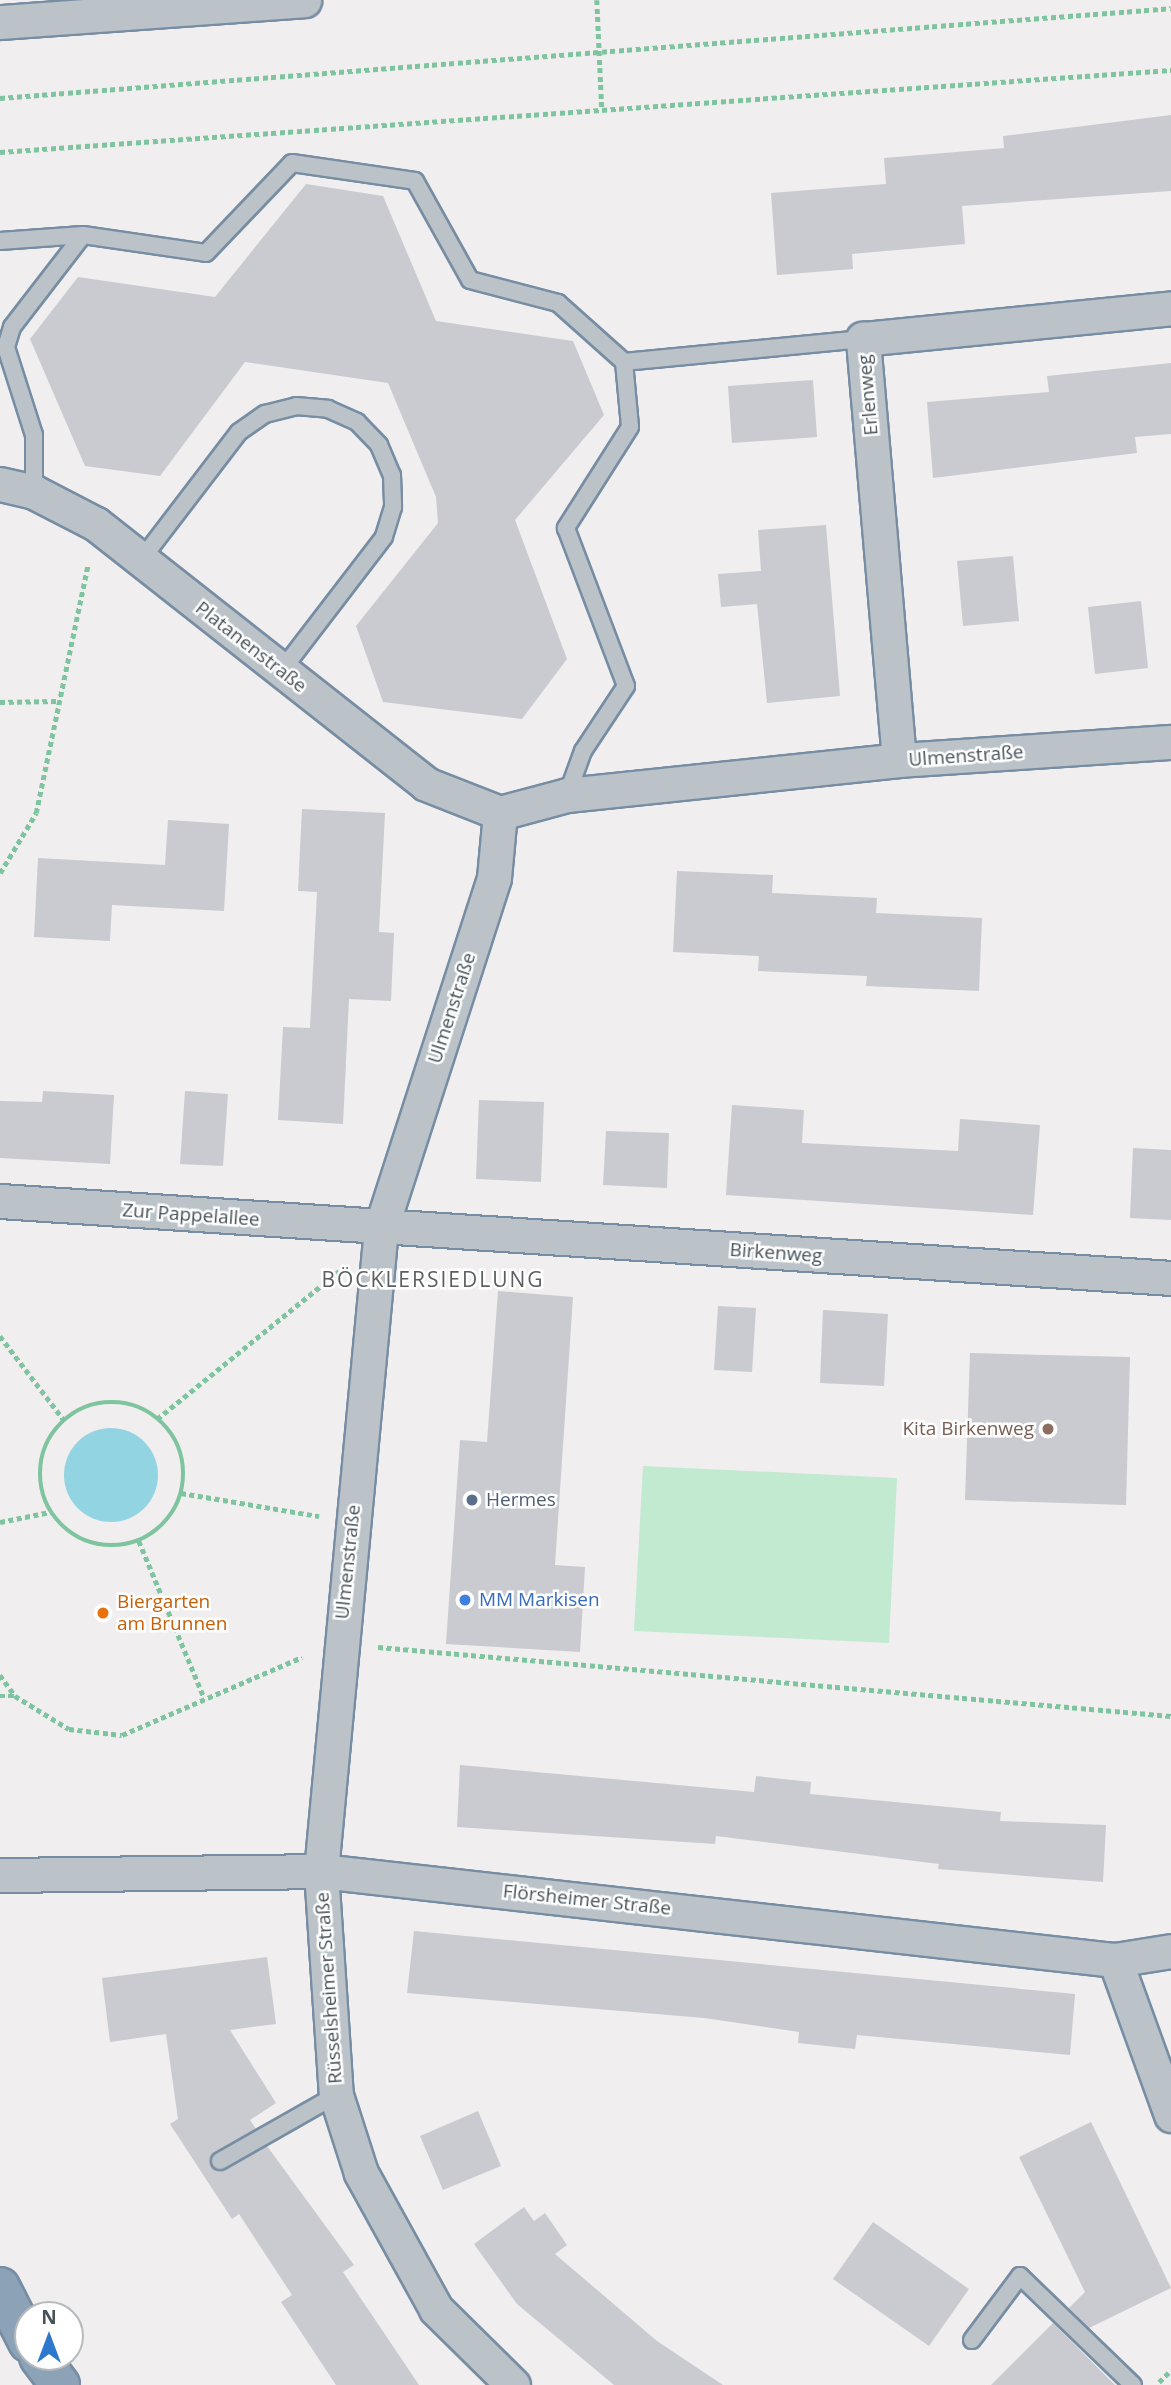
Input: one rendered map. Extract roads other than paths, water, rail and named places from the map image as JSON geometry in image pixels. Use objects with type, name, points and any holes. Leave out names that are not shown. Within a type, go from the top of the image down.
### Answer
[{"type":"highway","points":[[0,2287],[14,2314]]},
{"type":"street","points":[[0,22],[304,0]]},
{"type":"street","name":"Erlenweg","points":[[899,760],[863,339],[1171,308]]},
{"type":"street","name":"Platanenstraße","points":[[0,484],[34,492],[96,524],[426,784],[500,813]]},
{"type":"street","name":"Ulmenstraße","points":[[321,1871],[340,1642],[381,1228],[494,878],[500,813],[567,795],[899,760],[1171,742]]},
{"type":"street","name":"Zur Pappelallee","points":[[0,1202],[381,1228]]},
{"type":"street","name":"Birkenweg","points":[[381,1228],[1171,1278]]},
{"type":"street","name":"Flörsheimer Straße","points":[[0,1875],[321,1871],[1115,1959],[1171,1951]]},
{"type":"street","name":"Rüsselsheimer Straße","points":[[321,1871],[336,2095],[362,2173],[400,2251],[436,2309],[513,2385]]},
{"type":"street","points":[[1115,1959],[1171,2116]]},
{"type":"lane","points":[[0,241],[83,235],[206,253],[292,163],[415,181],[470,280],[558,303],[624,362],[629,427],[566,528],[626,686],[583,751],[567,795]]},
{"type":"lane","points":[[34,492],[34,435],[6,347],[12,327],[83,235]]},
{"type":"lane","points":[[624,362],[863,339]]},
{"type":"lane","points":[[141,560],[239,432],[265,414],[296,405],[328,409],[357,422],[379,445],[391,475],[393,507],[384,537],[281,671]]},
{"type":"lane","points":[[220,2161],[336,2095]]},
{"type":"lane","points":[[972,2340],[1020,2276],[1133,2385]]},
{"type":"water","points":[[111,1428],[129,1432],[144,1442],[154,1457],[158,1475],[154,1493],[144,1508],[129,1518],[111,1522],[93,1518],[78,1508],[68,1493],[64,1475],[68,1457],[78,1442],[93,1432]]},
{"type":"place","name":"Kita Birkenweg","points":[[1048,1429]]},
{"type":"place","name":"Hermes","points":[[472,1500]]},
{"type":"place","name":"MM Markisen","points":[[465,1600]]},
{"type":"place","name":"Biergarten am Brunnen","points":[[103,1613]]},
{"type":"district","name":"BÖCKLERSIEDLUNG","points":[[433,1279]]}]
